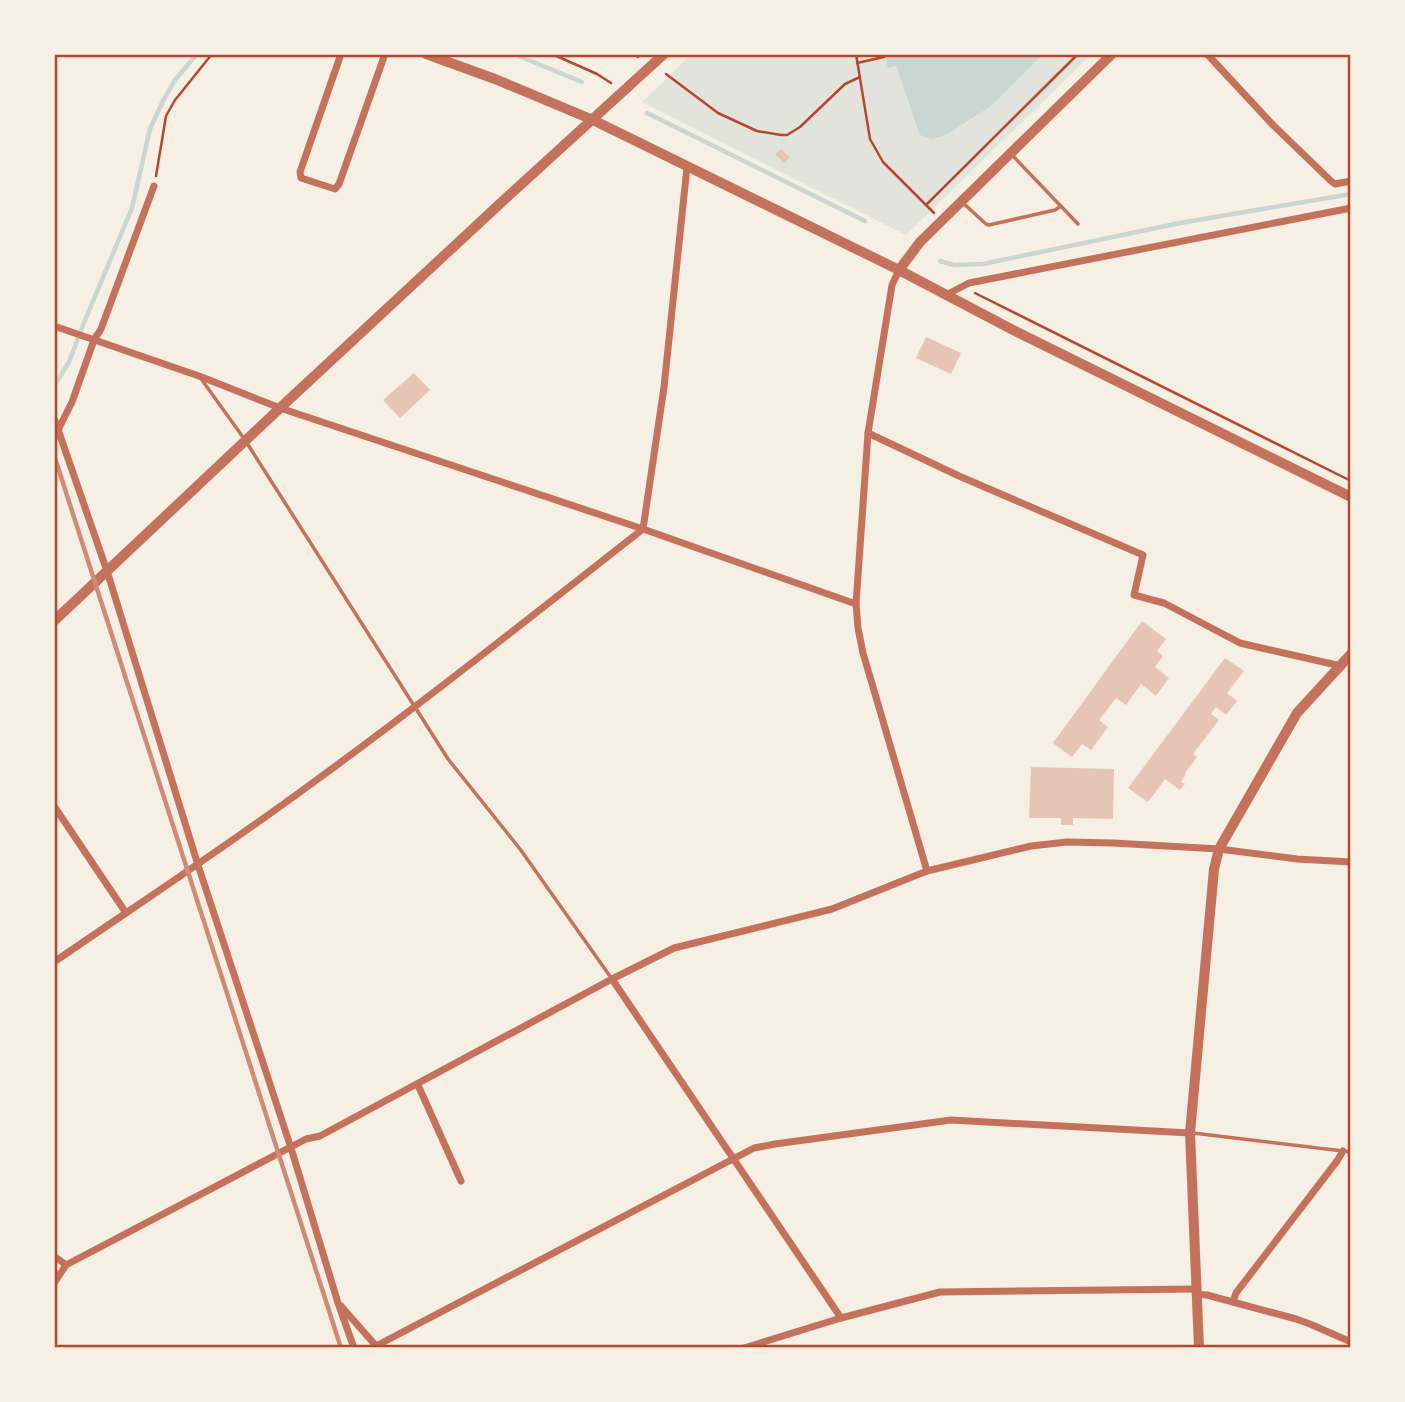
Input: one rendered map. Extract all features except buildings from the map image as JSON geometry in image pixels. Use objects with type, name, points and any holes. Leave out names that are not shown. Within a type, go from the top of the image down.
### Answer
[{"type":"street","points":[[341,54],[300,172],[301,178],[335,189],[385,54]]},
{"type":"street","points":[[426,54],[495,79],[593,120],[899,270],[1017,332],[1351,498]]},
{"type":"street","points":[[54,621],[245,440],[664,54]]},
{"type":"street","points":[[927,871],[863,653],[856,604],[868,433],[892,285],[899,270],[920,242],[1112,54]]},
{"type":"street","points":[[1207,54],[1331,181],[1335,184],[1351,181]]},
{"type":"street","points":[[54,962],[198,865],[310,785],[415,707],[643,529],[664,387],[687,167]]},
{"type":"street","points":[[56,435],[72,402],[91,339],[101,329],[154,186]]},
{"type":"street","points":[[946,295],[969,283],[1351,208]]},
{"type":"street","points":[[54,326],[199,376],[280,408],[643,529],[856,604]]},
{"type":"street","points":[[55,419],[56,435],[107,571],[198,865],[354,1348]]},
{"type":"street","points":[[868,433],[959,476],[1143,555],[1134,595],[1164,603],[1240,643],[1341,666]]},
{"type":"street","points":[[1199,1348],[1191,1133],[1214,869],[1219,849],[1297,713],[1351,654]]},
{"type":"street","points":[[54,806],[127,913]]},
{"type":"street","points":[[54,1283],[66,1265],[306,1139],[320,1136],[418,1085],[674,948],[832,909],[927,871],[1047,843],[1113,843],[1219,849],[1324,862],[1351,862]]},
{"type":"street","points":[[612,979],[841,1318]]},
{"type":"street","points":[[418,1085],[461,1181]]},
{"type":"street","points":[[338,1303],[377,1347],[754,1148],[951,1120],[1191,1133]]},
{"type":"street","points":[[1233,1301],[1236,1293],[1347,1151]]},
{"type":"street","points":[[54,1256],[66,1265]]},
{"type":"street","points":[[744,1348],[841,1318],[940,1292],[1196,1292],[1310,1324],[1351,1342]]},
{"type":"lane","points":[[1010,153],[1078,224]]},
{"type":"lane","points":[[961,201],[989,225],[1055,210],[1061,206]]},
{"type":"lane","points":[[199,376],[245,440],[448,759],[520,849],[612,979]]},
{"type":"lane","points":[[1191,1133],[1347,1151]]},
{"type":"path","points":[[154,186],[166,116],[175,100],[212,54]]},
{"type":"path","points":[[552,54],[611,83]]},
{"type":"path","points":[[856,54],[870,138],[883,162],[934,213]]},
{"type":"path","points":[[926,205],[1078,54]]},
{"type":"path","points":[[857,63],[884,57]]},
{"type":"path","points":[[666,75],[718,113],[757,131],[781,135],[787,135],[800,127],[845,84],[860,77]]},
{"type":"path","points":[[970,290],[1351,481]]},
{"type":"shaded area","points":[[692,54],[1092,54],[906,235],[642,102]]},
{"type":"shaded area","points":[[884,54],[1043,54],[991,106],[946,135],[931,139],[920,135],[896,66],[888,68]]},
{"type":"waterway","points":[[54,386],[69,362],[132,208],[150,129],[175,80],[197,54]]},
{"type":"waterway","points":[[514,54],[582,82]]},
{"type":"waterway","points":[[647,113],[865,221]]},
{"type":"waterway","points":[[940,261],[954,265],[983,264],[1180,223],[1351,194]]},
{"type":"railway","points":[[54,455],[341,1348]]}]
